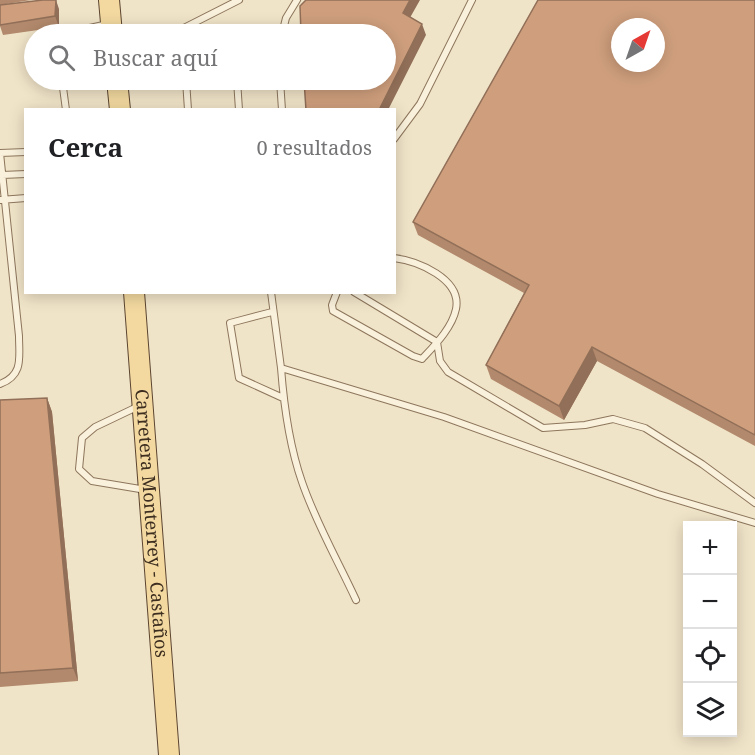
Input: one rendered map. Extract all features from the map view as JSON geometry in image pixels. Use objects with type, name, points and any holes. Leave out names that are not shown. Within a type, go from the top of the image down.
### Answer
[{"type":"main road","points":[[109,0],[111,24]]},
{"type":"main road","points":[[118,90],[120,108]]},
{"type":"main road","name":"Carretera Monterrey - Castaños","points":[[134,294],[169,755]]},
{"type":"lane","points":[[192,24],[239,0]]},
{"type":"lane","points":[[284,24],[297,0]]},
{"type":"lane","points":[[396,137],[420,104],[472,0]]},
{"type":"lane","points":[[63,90],[66,108]]},
{"type":"lane","points":[[187,90],[188,108]]},
{"type":"lane","points":[[238,90],[239,108]]},
{"type":"lane","points":[[281,90],[282,108]]},
{"type":"lane","points":[[0,384],[9,380],[19,366],[19,336],[2,200],[0,153],[24,152]]},
{"type":"lane","points":[[2,175],[24,174]]},
{"type":"lane","points":[[2,200],[24,198]]},
{"type":"lane","points":[[336,294],[332,305],[333,311],[422,359],[453,318],[456,299],[447,282],[440,276],[422,265],[396,258]]},
{"type":"lane","points":[[271,294],[283,398],[301,481],[356,600]]},
{"type":"lane","points":[[357,294],[437,342],[440,361],[448,372],[543,429],[585,425],[613,419],[645,428],[702,464],[755,504]]},
{"type":"lane","points":[[272,312],[230,323],[239,378],[283,398]]},
{"type":"lane","points":[[281,368],[444,417],[658,494],[755,523]]},
{"type":"lane","points":[[143,404],[95,427],[82,438],[79,469],[92,481],[149,491]]},
{"type":"building","points":[[56,0],[55,16],[0,25],[0,5]]},
{"type":"building","points":[[306,0],[410,0],[403,13],[422,24],[396,76],[396,24],[301,24],[300,6]]},
{"type":"building","points":[[538,0],[755,0],[755,435],[592,347],[559,406],[486,365],[529,285],[413,222]]},
{"type":"building","points":[[305,90],[389,90],[380,108],[306,108]]},
{"type":"building","points":[[47,398],[73,668],[0,673],[0,400]]}]
